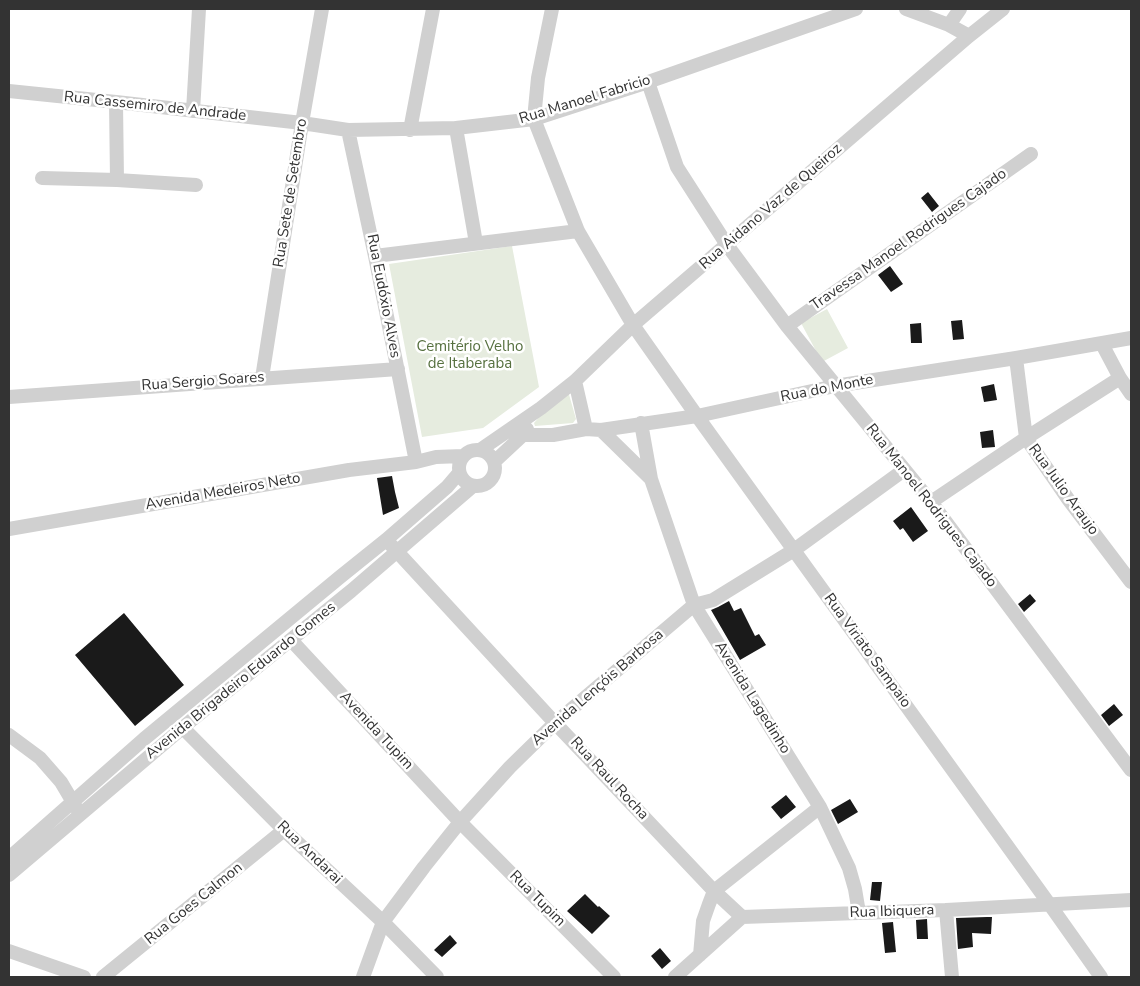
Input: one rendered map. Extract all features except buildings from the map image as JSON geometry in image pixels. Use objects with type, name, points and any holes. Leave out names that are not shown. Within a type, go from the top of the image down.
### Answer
[{"type":"street","points":[[193,111],[199,9]]},
{"type":"street","name":"Rua Sete de Setembro","points":[[262,378],[322,9]]},
{"type":"street","points":[[410,130],[433,9]]},
{"type":"street","points":[[534,119],[538,78],[552,9]]},
{"type":"street","name":"Rua Manoel Fabricio","points":[[302,123],[348,130],[410,130],[456,128],[534,119],[648,82],[856,9]]},
{"type":"street","points":[[906,9],[949,25],[969,36]]},
{"type":"street","points":[[949,25],[960,9]]},
{"type":"street","name":"Rua Aidano Vaz de Queiroz","points":[[480,450],[541,408],[575,381],[633,325],[969,36],[1003,9]]},
{"type":"street","name":"Rua Manoel Rodrigues Cajado","points":[[648,82],[677,167],[727,245],[787,326],[931,502],[1131,770]]},
{"type":"street","name":"Rua Cassemiro de Andrade","points":[[9,90],[302,123]]},
{"type":"street","points":[[116,102],[117,180]]},
{"type":"street","name":"Rua Viriato Sampaio","points":[[534,119],[578,231],[633,325],[1101,977]]},
{"type":"street","points":[[456,128],[476,243]]},
{"type":"street","name":"Rua Eudóxio Alves","points":[[348,130],[416,462]]},
{"type":"street","name":"Travessa Manoel Rodrigues Cajado","points":[[787,326],[1031,154]]},
{"type":"street","points":[[42,178],[196,185]]},
{"type":"street","points":[[375,256],[578,231]]},
{"type":"street","name":"Rua do Monte","points":[[523,435],[553,435],[586,429],[601,430],[697,416],[836,386],[1131,338]]},
{"type":"street","points":[[1102,344],[1131,394]]},
{"type":"street","name":"Rua Julio Araujo","points":[[1016,358],[1026,438],[1068,499],[1131,582]]},
{"type":"street","name":"Rua Sergio Soares","points":[[9,397],[398,369]]},
{"type":"street","points":[[931,502],[1120,378]]},
{"type":"street","points":[[575,381],[586,429]]},
{"type":"street","name":"Rua Aidano Vaz de Queiroz","points":[[494,462],[523,435],[541,408]]},
{"type":"street","name":"Avenida Lagedinho","points":[[641,423],[651,479],[694,606],[820,807],[849,868],[859,913]]},
{"type":"street","name":"Avenida Lagedinho","points":[[601,430],[651,479]]},
{"type":"street","points":[[480,450],[486,452],[494,462],[493,475],[485,484],[473,486],[464,481],[460,465],[468,452],[480,450]]},
{"type":"street","name":"Avenida Medeiros Neto","points":[[9,528],[349,470],[416,462],[436,457],[460,465]]},
{"type":"street","name":"Avenida Brigadeiro Eduardo Gomes","points":[[9,875],[40,840],[76,808],[144,739],[423,509],[447,487],[460,465]]},
{"type":"street","name":"Avenida Lençóis Barbosa","points":[[363,977],[383,922],[424,867],[460,822],[510,767],[555,723],[694,606],[713,600],[794,550],[904,470]]},
{"type":"street","name":"Avenida Brigadeiro Eduardo Gomes","points":[[76,808],[188,723],[291,640],[473,486]]},
{"type":"street","points":[[423,509],[434,520]]},
{"type":"street","name":"Rua Raul Rocha","points":[[386,540],[555,723],[714,891],[742,918]]},
{"type":"street","points":[[340,577],[351,590]]},
{"type":"street","name":"Avenida Tupim","points":[[291,640],[460,822]]},
{"type":"street","name":"Rua Andarai","points":[[184,707],[188,723],[284,830],[383,922],[437,977]]},
{"type":"street","points":[[9,734],[40,758],[61,782],[76,808]]},
{"type":"street","points":[[693,965],[714,891],[820,807]]},
{"type":"street","name":"Rua Tupim","points":[[460,822],[614,977]]},
{"type":"street","name":"Rua Goes Calmon","points":[[103,977],[284,830]]},
{"type":"street","name":"Avenida Brigadeiro Eduardo Gomes","points":[[9,858],[40,840]]},
{"type":"street","name":"Rua Ibiquera","points":[[742,918],[1131,900]]},
{"type":"street","points":[[946,910],[952,977]]},
{"type":"street","points":[[674,977],[693,965],[742,918]]},
{"type":"street","points":[[9,951],[84,977]]},
{"type":"green space","name":"Cemitério Velho de Itaberaba","points":[[512,246],[539,387],[483,428],[422,437],[389,264]]},
{"type":"green space","points":[[827,309],[848,348],[822,362],[801,323]]},
{"type":"green space","points":[[563,390],[568,391],[576,419],[573,423],[535,426],[534,423]]}]
